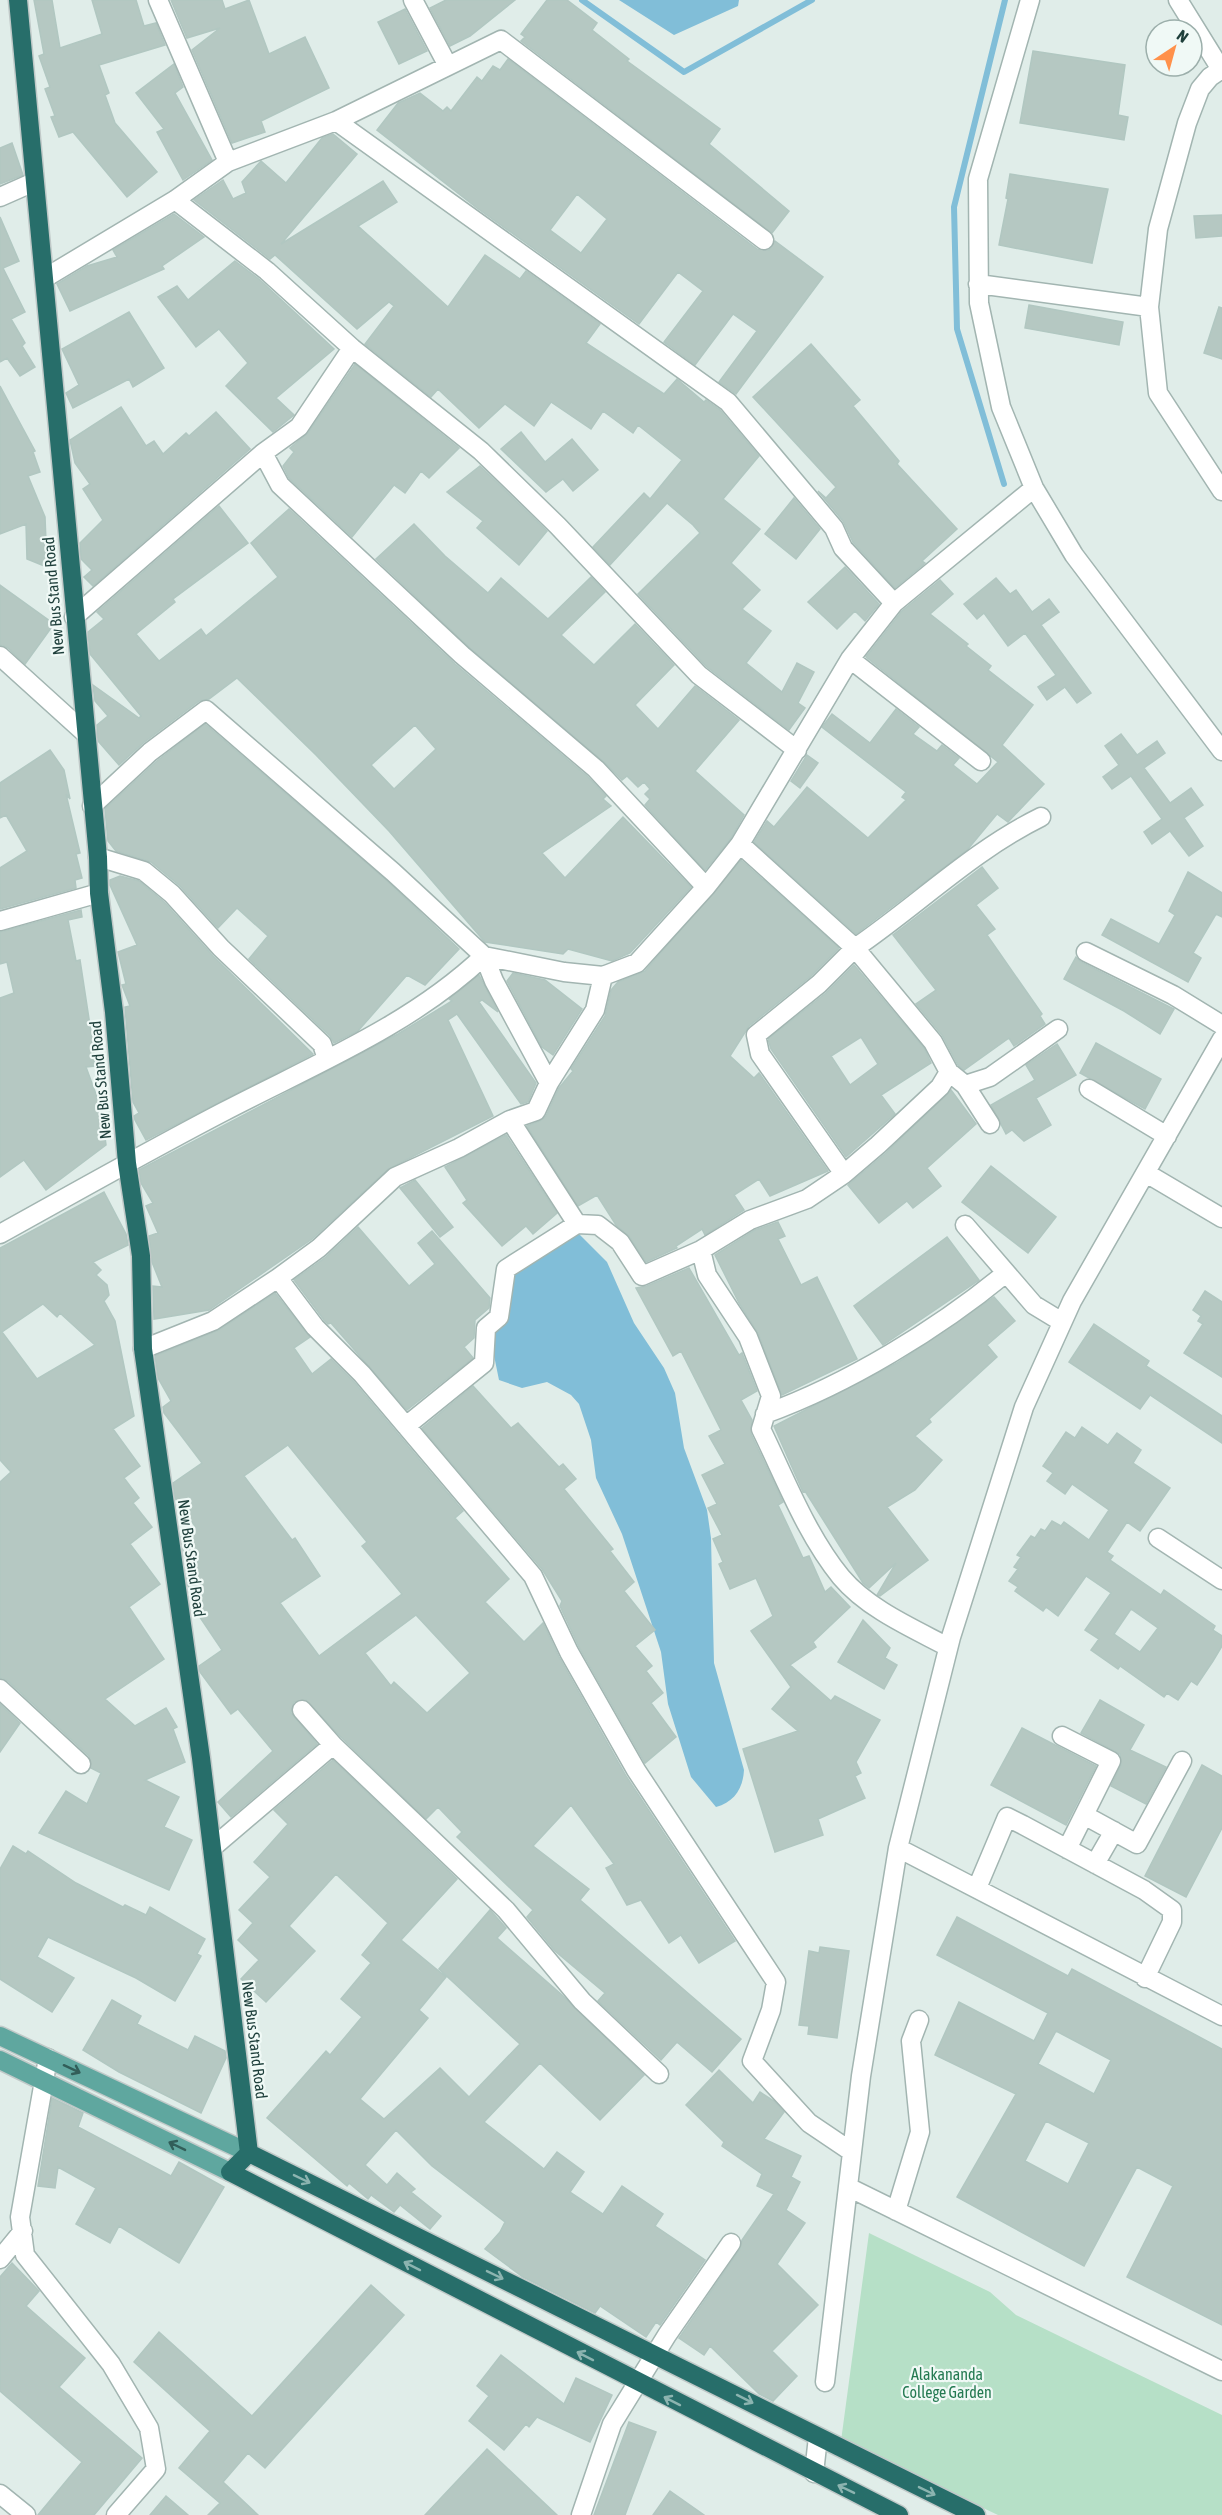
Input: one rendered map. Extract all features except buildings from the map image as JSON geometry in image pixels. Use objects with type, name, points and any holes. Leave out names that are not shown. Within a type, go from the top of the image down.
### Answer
[{"type":"highway","name":"New Bus Stand Road","points":[[18,0],[98,857],[99,893],[127,1163],[141,1256],[143,1349],[212,1848],[249,2153]]},
{"type":"highway","points":[[899,2515],[637,2383],[230,2172],[249,2153],[976,2515]]},
{"type":"main road","points":[[0,2036],[249,2153]]},
{"type":"main road","points":[[0,2060],[230,2172]]},
{"type":"street","points":[[158,0],[228,162]]},
{"type":"street","points":[[413,0],[448,66]]},
{"type":"street","points":[[1030,0],[978,179],[979,303],[1001,407],[1034,488],[1074,555],[1222,751]]},
{"type":"street","points":[[1178,0],[1222,70],[1210,77],[1200,89],[1187,123],[1158,229],[1149,307],[1158,393],[1222,491]]},
{"type":"street","points":[[45,279],[175,200],[228,162],[336,121],[501,40],[764,240]]},
{"type":"street","points":[[336,121],[728,402],[834,528],[843,548],[894,603]]},
{"type":"street","points":[[0,197],[34,182]]},
{"type":"street","points":[[175,200],[267,271],[352,348],[481,451],[558,526],[699,675],[797,750]]},
{"type":"street","points":[[978,284],[1149,307]]},
{"type":"street","points":[[74,617],[263,453],[299,427],[352,348]]},
{"type":"street","points":[[263,453],[280,485],[462,655],[596,769],[706,886]]},
{"type":"street","points":[[484,956],[564,972],[603,976],[637,963],[740,844],[850,659],[894,603],[1034,488]]},
{"type":"street","points":[[0,656],[85,733]]},
{"type":"street","points":[[850,659],[981,761]]},
{"type":"street","points":[[92,806],[150,752],[206,710],[393,872],[484,956],[494,981],[549,1083]]},
{"type":"street","points":[[844,1174],[760,1054],[756,1035],[819,984],[855,948],[898,918],[969,860],[1005,834],[1041,817]]},
{"type":"street","points":[[740,844],[855,948],[933,1042],[949,1072],[965,1085],[990,1124]]},
{"type":"street","points":[[98,857],[144,871],[172,894],[221,948],[322,1044],[327,1059]]},
{"type":"street","points":[[0,921],[99,893]]},
{"type":"street","points":[[1086,952],[1173,995],[1222,1024]]},
{"type":"street","points":[[0,1234],[127,1163],[370,1037],[453,986],[484,956]]},
{"type":"street","points":[[143,1349],[213,1321],[278,1278],[319,1248],[394,1177],[459,1148],[510,1120],[536,1111],[549,1083],[595,1010],[603,976]]},
{"type":"street","points":[[965,1085],[990,1077],[1058,1029]]},
{"type":"street","points":[[825,2382],[861,2076],[898,1848],[948,1647],[1024,1407],[1062,1322],[1222,1039]]},
{"type":"street","points":[[406,1426],[484,1363],[486,1328],[499,1317],[506,1269],[577,1224],[598,1225],[620,1242],[642,1276],[701,1250],[750,1220],[807,1199],[844,1174],[940,1087],[949,1072]]},
{"type":"street","points":[[1089,1089],[1167,1136]]},
{"type":"street","points":[[510,1120],[577,1224]]},
{"type":"street","points":[[1146,1173],[1222,1218]]},
{"type":"street","points":[[965,1225],[1034,1305],[1062,1322]]},
{"type":"street","points":[[701,1250],[707,1275],[748,1337],[771,1396],[761,1429],[812,1533],[842,1578],[869,1602],[948,1647]]},
{"type":"street","points":[[765,1414],[815,1396],[956,1314],[1006,1273]]},
{"type":"street","points":[[278,1278],[315,1327],[362,1374],[533,1576],[569,1652],[636,1770],[776,1982],[771,2010],[752,2061],[809,2123],[852,2152]]},
{"type":"street","points":[[1158,1538],[1222,1580]]},
{"type":"street","points":[[0,1689],[81,1764]]},
{"type":"street","points":[[302,1710],[333,1745],[506,1910],[582,2001],[658,2074]]},
{"type":"street","points":[[1062,1736],[1111,1761],[1067,1849]]},
{"type":"street","points":[[212,1848],[333,1745]]},
{"type":"street","points":[[1084,1815],[1137,1844],[1182,1761]]},
{"type":"street","points":[[977,1888],[1007,1817],[1162,1900],[1172,1910],[1172,1922],[1145,1978]]},
{"type":"street","points":[[1095,1864],[1114,1831]]},
{"type":"street","points":[[898,1848],[1222,2016]]},
{"type":"street","points":[[896,2211],[920,2132],[911,2041],[919,2020]]},
{"type":"street","points":[[48,2058],[20,2217],[25,2255],[111,2364],[149,2428],[156,2469],[116,2515]]},
{"type":"street","points":[[848,2187],[1222,2371]]},
{"type":"street","points":[[0,2259],[23,2231]]},
{"type":"street","points":[[580,2515],[612,2424],[655,2354],[731,2243]]},
{"type":"street","points":[[814,2473],[818,2437]]},
{"type":"street","points":[[0,2494],[26,2515]]},
{"type":"green space","name":"Alakananda College Garden","points":[[869,2233],[990,2292],[1016,2315],[1222,2415],[1222,2515],[998,2515],[841,2441]]},
{"type":"water","points":[[619,0],[739,0],[738,6],[674,35]]},
{"type":"water","points":[[578,1233],[607,1262],[634,1323],[664,1368],[675,1393],[684,1448],[707,1510],[711,1538],[714,1663],[744,1770],[742,1783],[733,1798],[716,1807],[691,1777],[668,1704],[661,1652],[622,1534],[596,1478],[591,1440],[579,1404],[571,1395],[547,1382],[522,1388],[499,1380],[490,1336],[514,1267]]},
{"type":"waterway","points":[[582,0],[684,72],[812,0]]},
{"type":"waterway","points":[[1004,484],[957,329],[954,207],[1005,0]]}]
